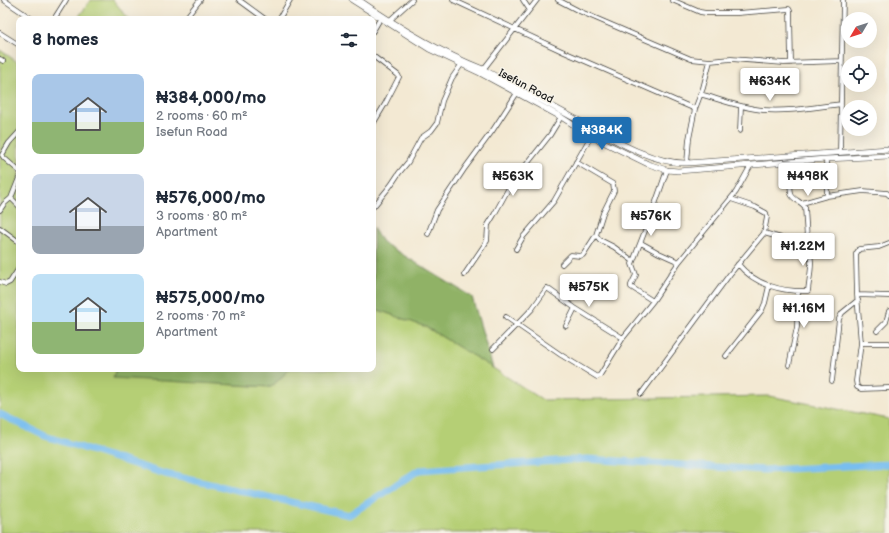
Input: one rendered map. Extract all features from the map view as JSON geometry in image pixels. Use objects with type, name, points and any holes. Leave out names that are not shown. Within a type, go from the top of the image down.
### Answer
[{"type":"street","points":[[4,0],[28,16]]},
{"type":"street","points":[[10,4],[13,0]]},
{"type":"street","points":[[56,16],[66,0]]},
{"type":"street","points":[[187,16],[200,0]]},
{"type":"street","points":[[239,0],[261,16]]},
{"type":"street","points":[[281,16],[290,0]]},
{"type":"street","name":"Isefun Road","points":[[352,0],[376,16]]},
{"type":"street","name":"Isefun Road","points":[[359,0],[431,46],[639,152],[669,162],[687,163],[889,148]]},
{"type":"street","points":[[390,20],[412,0]]},
{"type":"street","points":[[453,0],[514,30],[695,109]]},
{"type":"street","points":[[522,0],[529,9]]},
{"type":"street","points":[[482,71],[537,0]]},
{"type":"street","points":[[558,0],[579,11],[676,54],[691,59],[710,61],[731,59],[792,63],[841,61]]},
{"type":"street","points":[[672,0],[700,12],[706,13],[738,13],[789,9],[792,63]]},
{"type":"street","points":[[842,56],[843,0]]},
{"type":"street","name":"Isefun Road","points":[[376,16],[429,49],[461,65],[482,71],[517,93],[562,117],[591,136],[648,164],[667,170],[678,171],[826,159],[889,156]]},
{"type":"street","points":[[376,26],[380,19]]},
{"type":"street","points":[[0,33],[16,43]]},
{"type":"street","points":[[376,58],[399,77],[389,98],[376,119]]},
{"type":"street","points":[[687,163],[688,140],[695,109],[710,61]]},
{"type":"street","points":[[376,204],[408,162],[421,138],[431,131],[437,123],[442,101],[452,78],[461,65]]},
{"type":"street","points":[[428,234],[442,201],[493,130],[517,93]]},
{"type":"street","points":[[700,94],[741,106],[763,110],[787,110],[841,104],[840,151]]},
{"type":"street","points":[[740,131],[741,106]]},
{"type":"street","points":[[464,275],[486,241],[488,225],[511,184],[550,135],[562,117]]},
{"type":"street","points":[[16,136],[9,143],[1,156],[16,168]]},
{"type":"street","points":[[516,249],[523,237],[554,201],[591,136]]},
{"type":"street","points":[[826,159],[828,196]]},
{"type":"street","points":[[562,264],[571,255],[580,256],[583,254],[596,235],[603,213],[614,191],[614,185],[576,162]]},
{"type":"street","points":[[738,264],[753,278],[769,286],[798,291],[808,291],[812,257],[805,241],[807,239],[805,210],[802,203],[790,194],[788,162]]},
{"type":"street","points":[[506,317],[517,326],[597,377],[600,375],[624,338],[653,301],[679,262],[731,199],[750,165]]},
{"type":"street","points":[[653,301],[631,287],[636,275],[632,264],[667,170]]},
{"type":"street","points":[[0,210],[11,198],[16,186]]},
{"type":"street","points":[[802,203],[828,196],[864,191],[889,195]]},
{"type":"street","points":[[736,192],[738,200]]},
{"type":"street","points":[[11,198],[16,203]]},
{"type":"street","points":[[641,394],[712,298],[764,233],[767,217],[766,214],[755,207],[738,200],[731,199]]},
{"type":"street","points":[[0,228],[16,240]]},
{"type":"street","points":[[764,233],[785,239],[805,241]]},
{"type":"street","points":[[596,235],[600,240],[614,247],[633,261]]},
{"type":"street","points":[[641,243],[679,262]]},
{"type":"street","points":[[889,243],[879,247],[859,249],[856,254],[857,295],[861,343],[856,381],[857,387],[861,389],[889,388]]},
{"type":"street","points":[[0,282],[6,284],[10,282],[16,273]]},
{"type":"street","points":[[726,356],[762,310],[769,286]]},
{"type":"street","points":[[493,349],[517,326],[532,309],[547,288],[575,308],[624,338]]},
{"type":"street","points":[[789,365],[797,327],[798,291]]},
{"type":"street","points":[[857,295],[889,296]]},
{"type":"street","points":[[832,381],[839,319],[842,313],[858,300]]},
{"type":"street","points":[[566,326],[575,308]]},
{"type":"street","points":[[877,331],[886,322],[889,311]]},
{"type":"street","points":[[861,343],[889,343]]},
{"type":"green space","points":[[91,0],[113,0],[126,16],[79,16]]},
{"type":"green space","points":[[0,50],[16,61],[16,372],[115,372],[113,377],[271,387],[287,372],[376,372],[376,309],[426,327],[543,400],[769,396],[889,419],[889,533],[0,533]]},
{"type":"green space","points":[[376,233],[382,242],[472,297],[493,368],[426,327],[376,309]]},
{"type":"green space","points":[[115,372],[287,372],[271,387],[113,378]]},
{"type":"waterway","points":[[0,414],[45,436],[165,474],[349,515],[419,470],[587,459],[764,470],[889,464]]}]
